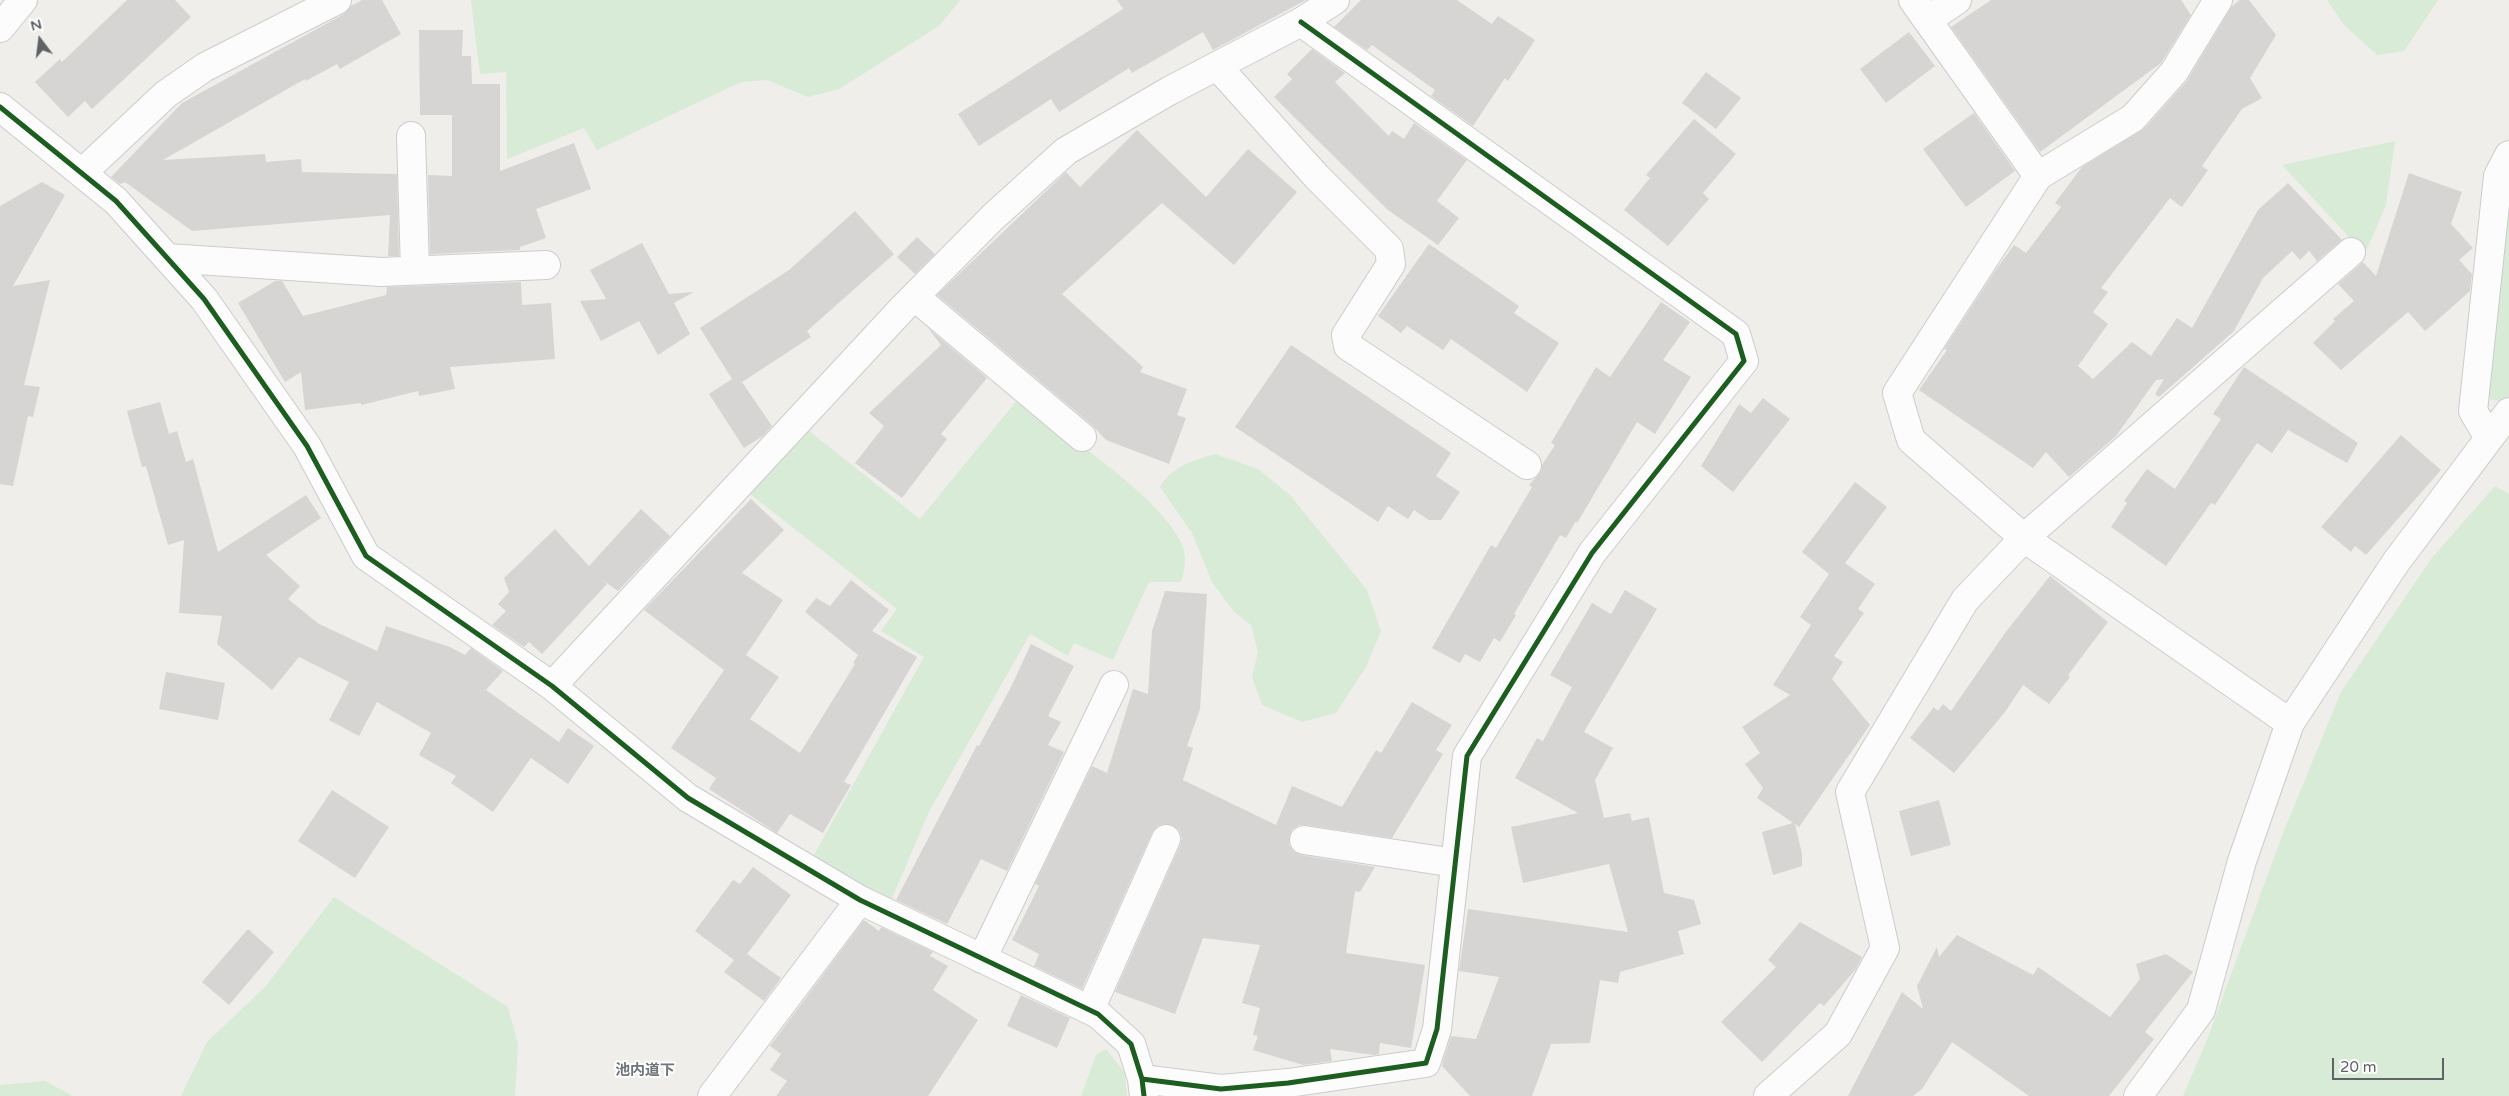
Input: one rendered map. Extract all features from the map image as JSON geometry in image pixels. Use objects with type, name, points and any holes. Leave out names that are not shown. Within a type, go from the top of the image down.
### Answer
[{"type":"street","points":[[0,28],[23,0]]},
{"type":"street","points":[[82,173],[166,94],[205,67],[337,0]]},
{"type":"street","points":[[552,686],[915,296],[993,217],[1066,150],[1217,66],[1301,22],[1335,0]]},
{"type":"street","points":[[1957,0],[1920,10],[2038,176]]},
{"type":"street","points":[[2218,0],[2174,72],[2133,118],[2038,176],[1897,393],[1911,440],[2024,538],[2290,723]]},
{"type":"street","points":[[0,107],[116,201],[204,299],[307,446],[366,556],[552,686],[688,798],[860,900],[1098,1014],[1130,1044],[1143,1088],[1221,1089],[1288,1083],[1426,1063],[1438,1029],[1467,756],[1592,553],[1744,361],[1736,334],[1301,22]]},
{"type":"street","points":[[1217,66],[1317,177],[1389,249],[1391,264],[1346,335],[1348,346],[1527,466]]},
{"type":"street","points":[[411,136],[414,270]]},
{"type":"street","points":[[2489,438],[2473,411],[2498,176],[2509,154]]},
{"type":"street","points":[[1768,1096],[1838,1034],[1885,948],[1850,792],[1965,600],[2024,538],[2351,252]]},
{"type":"street","points":[[167,258],[381,272],[546,265]]},
{"type":"street","points":[[915,296],[1082,437]]},
{"type":"street","points":[[2138,1096],[2201,1010],[2242,861],[2290,723],[2396,562],[2509,412]]},
{"type":"street","points":[[982,959],[1114,684]]},
{"type":"street","points":[[1090,1010],[1166,839]]},
{"type":"street","points":[[1304,840],[1455,863]]},
{"type":"street","points":[[712,1096],[860,900]]},
{"type":"green space","points":[[471,0],[960,0],[939,26],[839,89],[808,97],[767,80],[741,82],[597,150],[584,128],[507,159],[506,72],[480,74]]},
{"type":"green space","points":[[2327,0],[2438,0],[2404,51],[2377,55],[2344,25]]},
{"type":"green space","points":[[2395,141],[2386,205],[2365,254],[2282,165]]},
{"type":"green space","points":[[2509,205],[2509,396],[2504,402],[2484,398]]},
{"type":"green space","points":[[1018,399],[1109,466],[1155,507],[1171,527],[1184,550],[1185,559],[1181,582],[1149,582],[1113,660],[1074,643],[1068,656],[1030,634],[929,812],[890,903],[814,855],[924,657],[881,631],[897,609],[745,490],[804,427],[920,519]]},
{"type":"green space","points":[[1215,454],[1258,469],[1290,495],[1367,590],[1381,631],[1366,667],[1336,713],[1302,722],[1262,705],[1252,677],[1258,652],[1251,625],[1234,612],[1212,582],[1192,533],[1160,487],[1177,469]]},
{"type":"green space","points":[[2495,486],[2509,494],[2509,1096],[2183,1096],[2207,1040],[2283,833],[2341,692],[2431,559]]},
{"type":"green space","points":[[334,897],[508,1007],[518,1044],[515,1096],[181,1096],[207,1042],[265,987]]},
{"type":"green space","points":[[1106,1049],[1125,1073],[1127,1096],[1081,1096],[1096,1055]]},
{"type":"green space","points":[[45,1081],[73,1096],[0,1096],[0,1085]]},
{"type":"building","points":[[127,0],[175,0],[191,17],[92,109],[85,101],[68,117],[35,82],[60,59],[62,62]]},
{"type":"building","points":[[362,0],[382,0],[401,34],[340,69],[337,64],[306,81],[305,79],[163,160],[265,154],[266,162],[301,159],[302,172],[397,174],[399,256],[388,256],[390,215],[192,231],[125,182],[120,184],[111,177],[182,103],[344,14],[351,6]]},
{"type":"building","points":[[1117,0],[1306,0],[1213,50],[1203,32],[1132,73],[1129,68],[1059,112],[1051,99],[979,146],[958,114],[1123,9]]},
{"type":"building","points":[[1361,0],[1457,0],[1492,24],[1498,16],[1535,40],[1508,81],[1505,78],[1473,126],[1431,96],[1435,90],[1372,45],[1367,50],[1334,27]]},
{"type":"building","points":[[1991,0],[2181,0],[2191,15],[2161,63],[2040,152],[1951,27]]},
{"type":"building","points":[[2240,0],[2249,0],[2276,35],[2250,78],[2262,98],[2242,109],[2202,166],[2208,170],[2182,207],[2170,198],[2101,288],[2108,292],[2093,312],[2108,324],[2078,366],[2093,379],[2132,342],[2151,356],[2177,318],[2192,328],[2258,210],[2288,183],[2342,240],[2317,261],[2309,251],[2300,260],[2292,251],[2263,278],[2234,331],[2159,397],[2155,394],[2164,379],[2156,380],[2116,436],[2069,477],[2046,452],[2033,468],[1919,390],[1947,350],[1944,349],[1995,271],[2014,245],[2026,253],[2061,207],[2055,203],[2082,167],[2145,128],[2186,82],[2232,6]]},
{"type":"building","points":[[419,30],[463,30],[462,56],[471,56],[472,84],[500,84],[500,171],[574,143],[591,189],[536,209],[546,238],[520,247],[520,250],[430,254],[428,175],[452,176],[452,115],[420,115]]},
{"type":"building","points":[[1909,32],[1935,66],[1886,103],[1860,69]]},
{"type":"building","points":[[1312,49],[1345,73],[1335,82],[1389,136],[1392,131],[1404,139],[1414,123],[1467,160],[1437,201],[1459,218],[1438,245],[1388,210],[1274,97],[1292,79],[1287,74]]},
{"type":"building","points":[[1706,72],[1741,98],[1716,129],[1682,103]]},
{"type":"building","points":[[1974,113],[2015,171],[1966,207],[1923,149]]},
{"type":"building","points":[[1694,119],[1736,154],[1703,193],[1709,199],[1668,246],[1624,210],[1650,178],[1646,175]]},
{"type":"building","points":[[1137,130],[1206,197],[1248,149],[1297,192],[1234,265],[1162,203],[1062,294],[1143,367],[1140,372],[1187,389],[1177,415],[1186,418],[1169,464],[1106,440],[1092,425],[937,295],[1066,172],[1080,187]]},
{"type":"building","points":[[2409,173],[2462,192],[2451,224],[2473,248],[2459,260],[2472,274],[2470,291],[2425,331],[2408,312],[2341,370],[2313,343],[2335,321],[2333,319],[2354,301],[2338,284],[2363,262],[2376,276]]},
{"type":"building","points":[[42,182],[65,195],[13,286],[50,280],[24,385],[40,387],[33,417],[28,416],[13,486],[0,484],[0,206]]},
{"type":"building","points":[[855,211],[894,254],[807,331],[811,337],[742,382],[772,426],[763,436],[744,448],[709,394],[732,379],[700,328],[789,270]]},
{"type":"building","points":[[917,237],[935,254],[915,274],[897,257]]},
{"type":"building","points":[[642,243],[669,294],[694,292],[674,303],[690,334],[658,355],[639,321],[601,341],[580,301],[606,299],[590,270]]},
{"type":"building","points":[[1429,244],[1519,306],[1514,313],[1559,343],[1527,392],[1451,339],[1443,350],[1407,326],[1401,333],[1378,316]]},
{"type":"building","points":[[275,281],[282,281],[303,316],[386,295],[387,287],[521,282],[522,305],[551,303],[555,359],[450,367],[455,389],[419,396],[418,391],[361,405],[361,403],[305,410],[301,372],[285,382],[238,303]]},
{"type":"building","points":[[1661,302],[1690,322],[1663,360],[1691,377],[1655,434],[1637,422],[1577,523],[1576,521],[1566,538],[1560,535],[1500,642],[1494,638],[1480,662],[1465,654],[1460,663],[1432,648],[1491,545],[1496,548],[1532,487],[1529,485],[1540,473],[1542,465],[1555,445],[1551,443],[1596,367],[1610,377]]},
{"type":"building","points":[[928,328],[987,378],[941,434],[947,439],[902,498],[855,463],[884,426],[869,413],[941,345]]},
{"type":"building","points":[[1291,345],[1451,453],[1436,476],[1460,492],[1441,520],[1429,520],[1414,510],[1408,519],[1388,506],[1378,522],[1235,427]]},
{"type":"building","points":[[2244,367],[2358,443],[2347,463],[2288,430],[2272,453],[2257,443],[2215,505],[2211,503],[2166,566],[2111,527],[2127,503],[2124,501],[2147,469],[2175,489],[2221,419],[2213,414]]},
{"type":"building","points":[[1763,398],[1790,419],[1733,492],[1701,466],[1739,404],[1751,413]]},
{"type":"building","points":[[160,402],[169,434],[177,431],[186,462],[193,459],[218,552],[306,495],[321,518],[266,555],[300,586],[288,599],[319,624],[377,651],[386,626],[450,647],[465,655],[471,648],[503,671],[486,690],[559,742],[568,728],[594,746],[568,784],[531,758],[493,812],[451,783],[456,776],[419,755],[431,733],[377,702],[359,736],[329,720],[349,682],[299,657],[272,690],[217,644],[222,616],[179,613],[184,540],[168,545],[146,466],[142,467],[127,411]]},
{"type":"building","points":[[2401,435],[2441,470],[2366,555],[2355,546],[2351,552],[2321,527]]},
{"type":"building","points":[[1855,482],[1887,507],[1845,563],[1875,584],[1858,609],[1864,613],[1834,656],[1843,662],[1832,679],[1870,725],[1799,827],[1795,824],[1802,854],[1802,866],[1773,875],[1762,832],[1793,823],[1757,798],[1763,788],[1745,764],[1760,753],[1742,727],[1790,695],[1773,685],[1811,625],[1800,617],[1829,574],[1802,552]]},
{"type":"building","points":[[751,499],[784,530],[742,573],[783,600],[746,655],[779,677],[750,719],[800,753],[855,664],[853,663],[858,655],[805,612],[816,598],[830,606],[851,580],[889,610],[872,631],[917,657],[844,782],[851,785],[823,833],[790,814],[777,833],[709,789],[716,778],[671,748],[724,670],[644,610]]},
{"type":"building","points":[[641,509],[670,536],[618,591],[601,579],[607,584],[542,654],[529,642],[524,647],[492,625],[506,611],[498,604],[509,592],[504,578],[555,529],[589,566]]},
{"type":"building","points":[[2050,576],[2108,622],[2068,675],[2070,677],[2049,704],[2023,685],[2005,712],[1954,773],[1910,738],[1934,707],[1938,711],[1943,704],[1951,711],[2005,633]]},
{"type":"building","points":[[1625,590],[1657,609],[1584,732],[1613,748],[1595,780],[1604,818],[1630,813],[1632,821],[1649,817],[1664,893],[1694,900],[1701,924],[1678,931],[1684,954],[1620,972],[1618,983],[1600,980],[1590,1043],[1551,1044],[1532,1096],[1470,1096],[1442,1066],[1443,1061],[1451,1036],[1476,1039],[1499,977],[1459,971],[1468,909],[1628,932],[1609,864],[1523,883],[1511,827],[1578,813],[1515,778],[1537,738],[1543,741],[1572,687],[1550,675],[1592,603],[1611,614]]},
{"type":"building","points":[[1165,591],[1207,594],[1200,709],[1187,746],[1193,748],[1183,780],[1276,825],[1292,786],[1342,807],[1376,750],[1381,753],[1412,702],[1452,725],[1436,750],[1443,754],[1392,838],[1299,825],[1292,830],[1289,838],[1289,845],[1294,852],[1301,855],[1375,867],[1360,892],[1355,891],[1346,953],[1425,965],[1411,1048],[1380,1043],[1379,1054],[1374,1055],[1330,1049],[1332,1061],[1303,1065],[1253,1050],[1258,1036],[1253,1035],[1260,1008],[1242,1003],[1260,945],[1203,938],[1175,1014],[1115,992],[1180,845],[1182,838],[1179,830],[1172,825],[1164,824],[1157,826],[1152,833],[1082,989],[1034,966],[1039,954],[1012,940],[1039,886],[1035,884],[1092,766],[1107,773],[1133,689],[1148,694],[1152,631]]},
{"type":"building","points":[[1031,644],[1074,666],[1048,716],[1061,722],[1048,745],[1064,752],[1007,871],[981,859],[947,924],[896,900],[977,745],[979,746],[1010,689]]},
{"type":"building","points":[[166,672],[225,683],[218,720],[159,709]]},
{"type":"building","points":[[332,790],[389,827],[355,878],[298,841]]},
{"type":"building","points":[[1939,800],[1951,845],[1911,856],[1899,811]]},
{"type":"building","points":[[753,867],[791,895],[747,954],[781,978],[764,1001],[724,972],[734,960],[695,931],[733,880],[740,884]]},
{"type":"building","points":[[864,920],[879,931],[881,927],[933,952],[930,956],[948,966],[933,990],[978,1020],[928,1096],[776,1096],[787,1081],[770,1070],[781,1054],[770,1046]]},
{"type":"building","points":[[1800,922],[1862,957],[1856,969],[1824,1006],[1820,1003],[1762,1062],[1721,1022],[1776,967],[1768,960]]},
{"type":"building","points":[[248,929],[274,952],[229,1005],[202,982]]},
{"type":"building","points":[[1957,935],[2033,975],[2038,967],[2110,1017],[2140,979],[2136,964],[2166,954],[2193,972],[2145,1032],[2154,1039],[2109,1096],[2029,1096],[1952,1042],[1922,1089],[1913,1096],[1848,1096],[1902,992],[1923,1009],[1917,986],[1937,947],[1939,957]]},
{"type":"building","points":[[1021,995],[1070,1018],[1057,1048],[1007,1026]]},
{"type":"cycle path","points":[[1142,1079],[1221,1089],[1288,1083],[1426,1063],[1437,1029],[1467,756],[1592,553],[1744,361],[1736,334],[1301,22]]},
{"type":"cycle path","points":[[0,107],[116,201],[204,299],[307,446],[366,556],[552,686],[688,798],[860,900],[1098,1014],[1131,1044],[1142,1079],[1144,1096]]},
{"type":"district","name":"池内道下","points":[[645,1071]]}]
